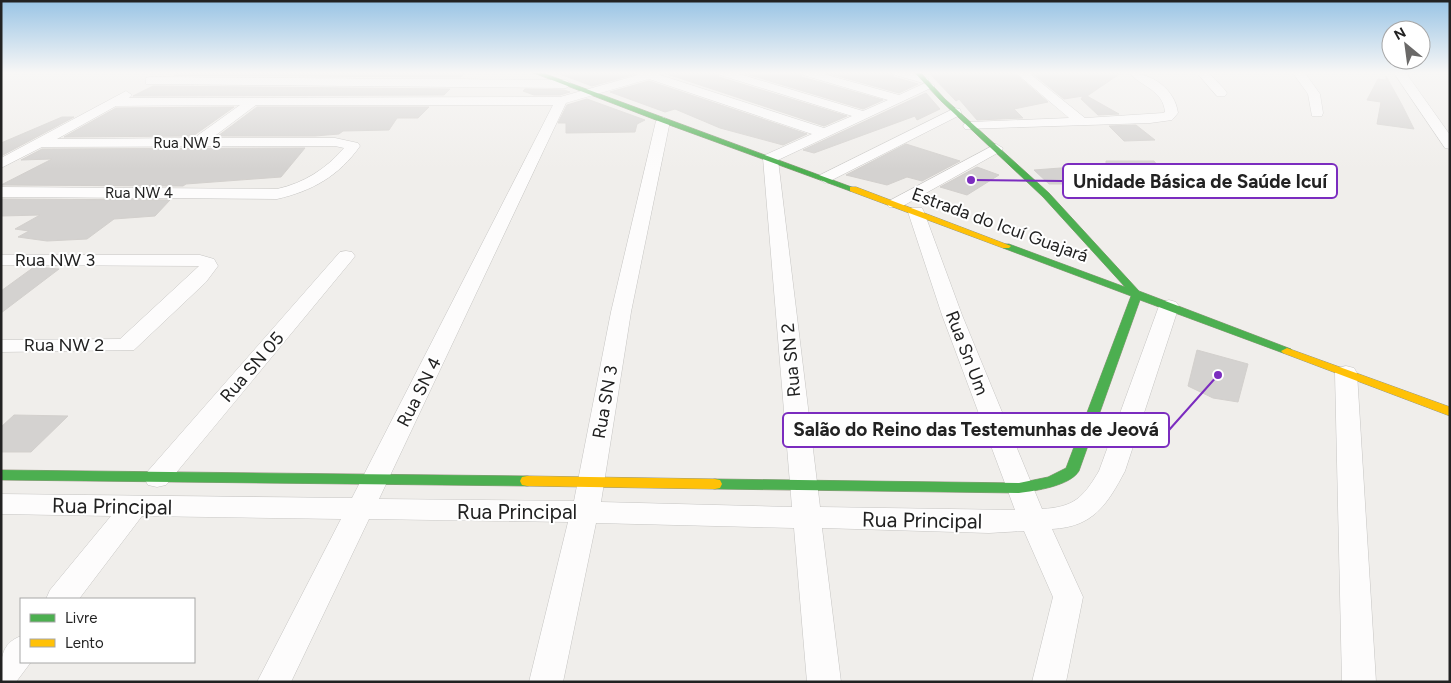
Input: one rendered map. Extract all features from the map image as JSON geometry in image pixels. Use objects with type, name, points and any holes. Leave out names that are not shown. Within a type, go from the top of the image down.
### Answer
[{"type":"street","points":[[1,164],[109,105]]},
{"type":"street","points":[[197,143],[248,105]]},
{"type":"street","name":"Rua SN 4","points":[[274,682],[557,105]]},
{"type":"street","name":"Estrada do Icuí Guajará","points":[[620,105],[825,178],[1450,412]]},
{"type":"street","points":[[741,105],[824,133]]},
{"type":"street","points":[[829,105],[862,115]]},
{"type":"street","points":[[770,158],[885,105]]},
{"type":"street","points":[[948,105],[1066,216],[1137,294]]},
{"type":"street","points":[[1061,105],[1082,122]]},
{"type":"street","points":[[970,126],[1167,117],[1172,113],[1171,105]]},
{"type":"street","points":[[1316,105],[1317,113]]},
{"type":"street","points":[[1422,105],[1448,141]]},
{"type":"street","points":[[825,178],[955,112]]},
{"type":"street","name":"Rua SN 3","points":[[546,682],[592,480],[621,312],[663,121]]},
{"type":"street","name":"Rua NW 5","points":[[38,143],[335,142]]},
{"type":"street","name":"Rua NW 4","points":[[1,192],[277,194],[308,186],[342,160],[352,146],[335,142]]},
{"type":"street","points":[[895,204],[996,148]]},
{"type":"street","name":"Rua SN 2","points":[[770,158],[802,484],[824,682]]},
{"type":"street","name":"Rua Sn Um","points":[[916,212],[952,315],[1019,488],[1068,596],[1049,682]]},
{"type":"street","name":"Rua SN 05","points":[[157,478],[346,256]]},
{"type":"street","name":"Rua NW 3","points":[[1,260],[200,261],[207,263],[209,266],[207,270],[126,345]]},
{"type":"street","name":"Rua Principal","points":[[1,475],[374,481],[592,480],[1019,488],[1059,481],[1072,471],[1137,294]]},
{"type":"street","name":"Rua Principal","points":[[1,504],[585,512],[989,522],[1063,518],[1082,511],[1099,494],[1112,471],[1168,306]]},
{"type":"street","name":"Rua NW 2","points":[[1,346],[126,345]]},
{"type":"street","points":[[1346,373],[1359,682]]},
{"type":"street","points":[[62,598],[134,507]]},
{"type":"street","points":[[1,675],[20,651]]},
{"type":"building","points":[[567,105],[603,105],[645,120],[637,124],[635,132],[566,133],[566,123],[558,123]]},
{"type":"building","points":[[645,105],[720,105],[807,134],[783,145],[720,128],[675,109],[665,112]]},
{"type":"building","points":[[760,105],[810,105],[847,116],[824,126]]},
{"type":"building","points":[[849,105],[872,105],[863,109]]},
{"type":"building","points":[[900,105],[936,105],[940,109],[917,120],[915,116],[814,153],[803,150]]},
{"type":"building","points":[[964,105],[1034,105],[1014,109],[1023,118],[977,120]]},
{"type":"building","points":[[1087,105],[1103,105],[1119,114],[1098,115]]},
{"type":"building","points":[[1380,105],[1402,105],[1414,129],[1377,124]]},
{"type":"building","points":[[234,107],[193,136],[64,137],[116,108]]},
{"type":"building","points":[[257,107],[429,107],[418,118],[397,118],[389,130],[343,131],[339,134],[315,136],[218,136]]},
{"type":"building","points":[[62,117],[74,117],[1,156],[1,143]]},
{"type":"building","points":[[1136,125],[1155,140],[1124,141],[1109,126]]},
{"type":"building","points":[[906,144],[960,161],[922,181],[907,177],[887,185],[846,175]]},
{"type":"building","points":[[305,148],[281,177],[186,184],[183,186],[1,185],[52,159],[21,160],[42,149]]},
{"type":"building","points":[[1106,161],[1154,161],[1168,179],[1106,176]]},
{"type":"building","points":[[977,167],[999,175],[967,195],[940,187]]},
{"type":"building","points":[[1074,167],[1085,184],[1049,184],[1034,170]]},
{"type":"building","points":[[1,199],[170,200],[155,216],[114,219],[87,239],[47,241],[18,237],[29,231],[15,229],[40,215],[1,216]]},
{"type":"building","points":[[34,267],[59,269],[1,313],[1,291]]},
{"type":"building","points":[[1197,350],[1248,364],[1238,402],[1213,398],[1188,386]]},
{"type":"building","points":[[14,415],[68,416],[31,452],[1,452],[1,427]]},
{"type":"traffic: fast","points":[[621,105],[853,189]]},
{"type":"traffic: fast","points":[[948,105],[1046,195],[1134,291]]},
{"type":"traffic: fast","points":[[1006,246],[1287,351]]},
{"type":"traffic: fast","points":[[715,484],[1019,488],[1053,481],[1072,471],[1137,294]]},
{"type":"traffic: fast","points":[[1,475],[527,481]]},
{"type":"traffic: slow","points":[[853,189],[1006,246]]},
{"type":"traffic: slow","points":[[1287,351],[1450,412]]},
{"type":"traffic: slow","points":[[527,481],[715,484]]},
{"type":"place","name":"Unidade Básica de Saúde Icuí","points":[[971,180]]},
{"type":"place","name":"Salão do Reino das Testemunhas de Jeová","points":[[1218,375]]}]
